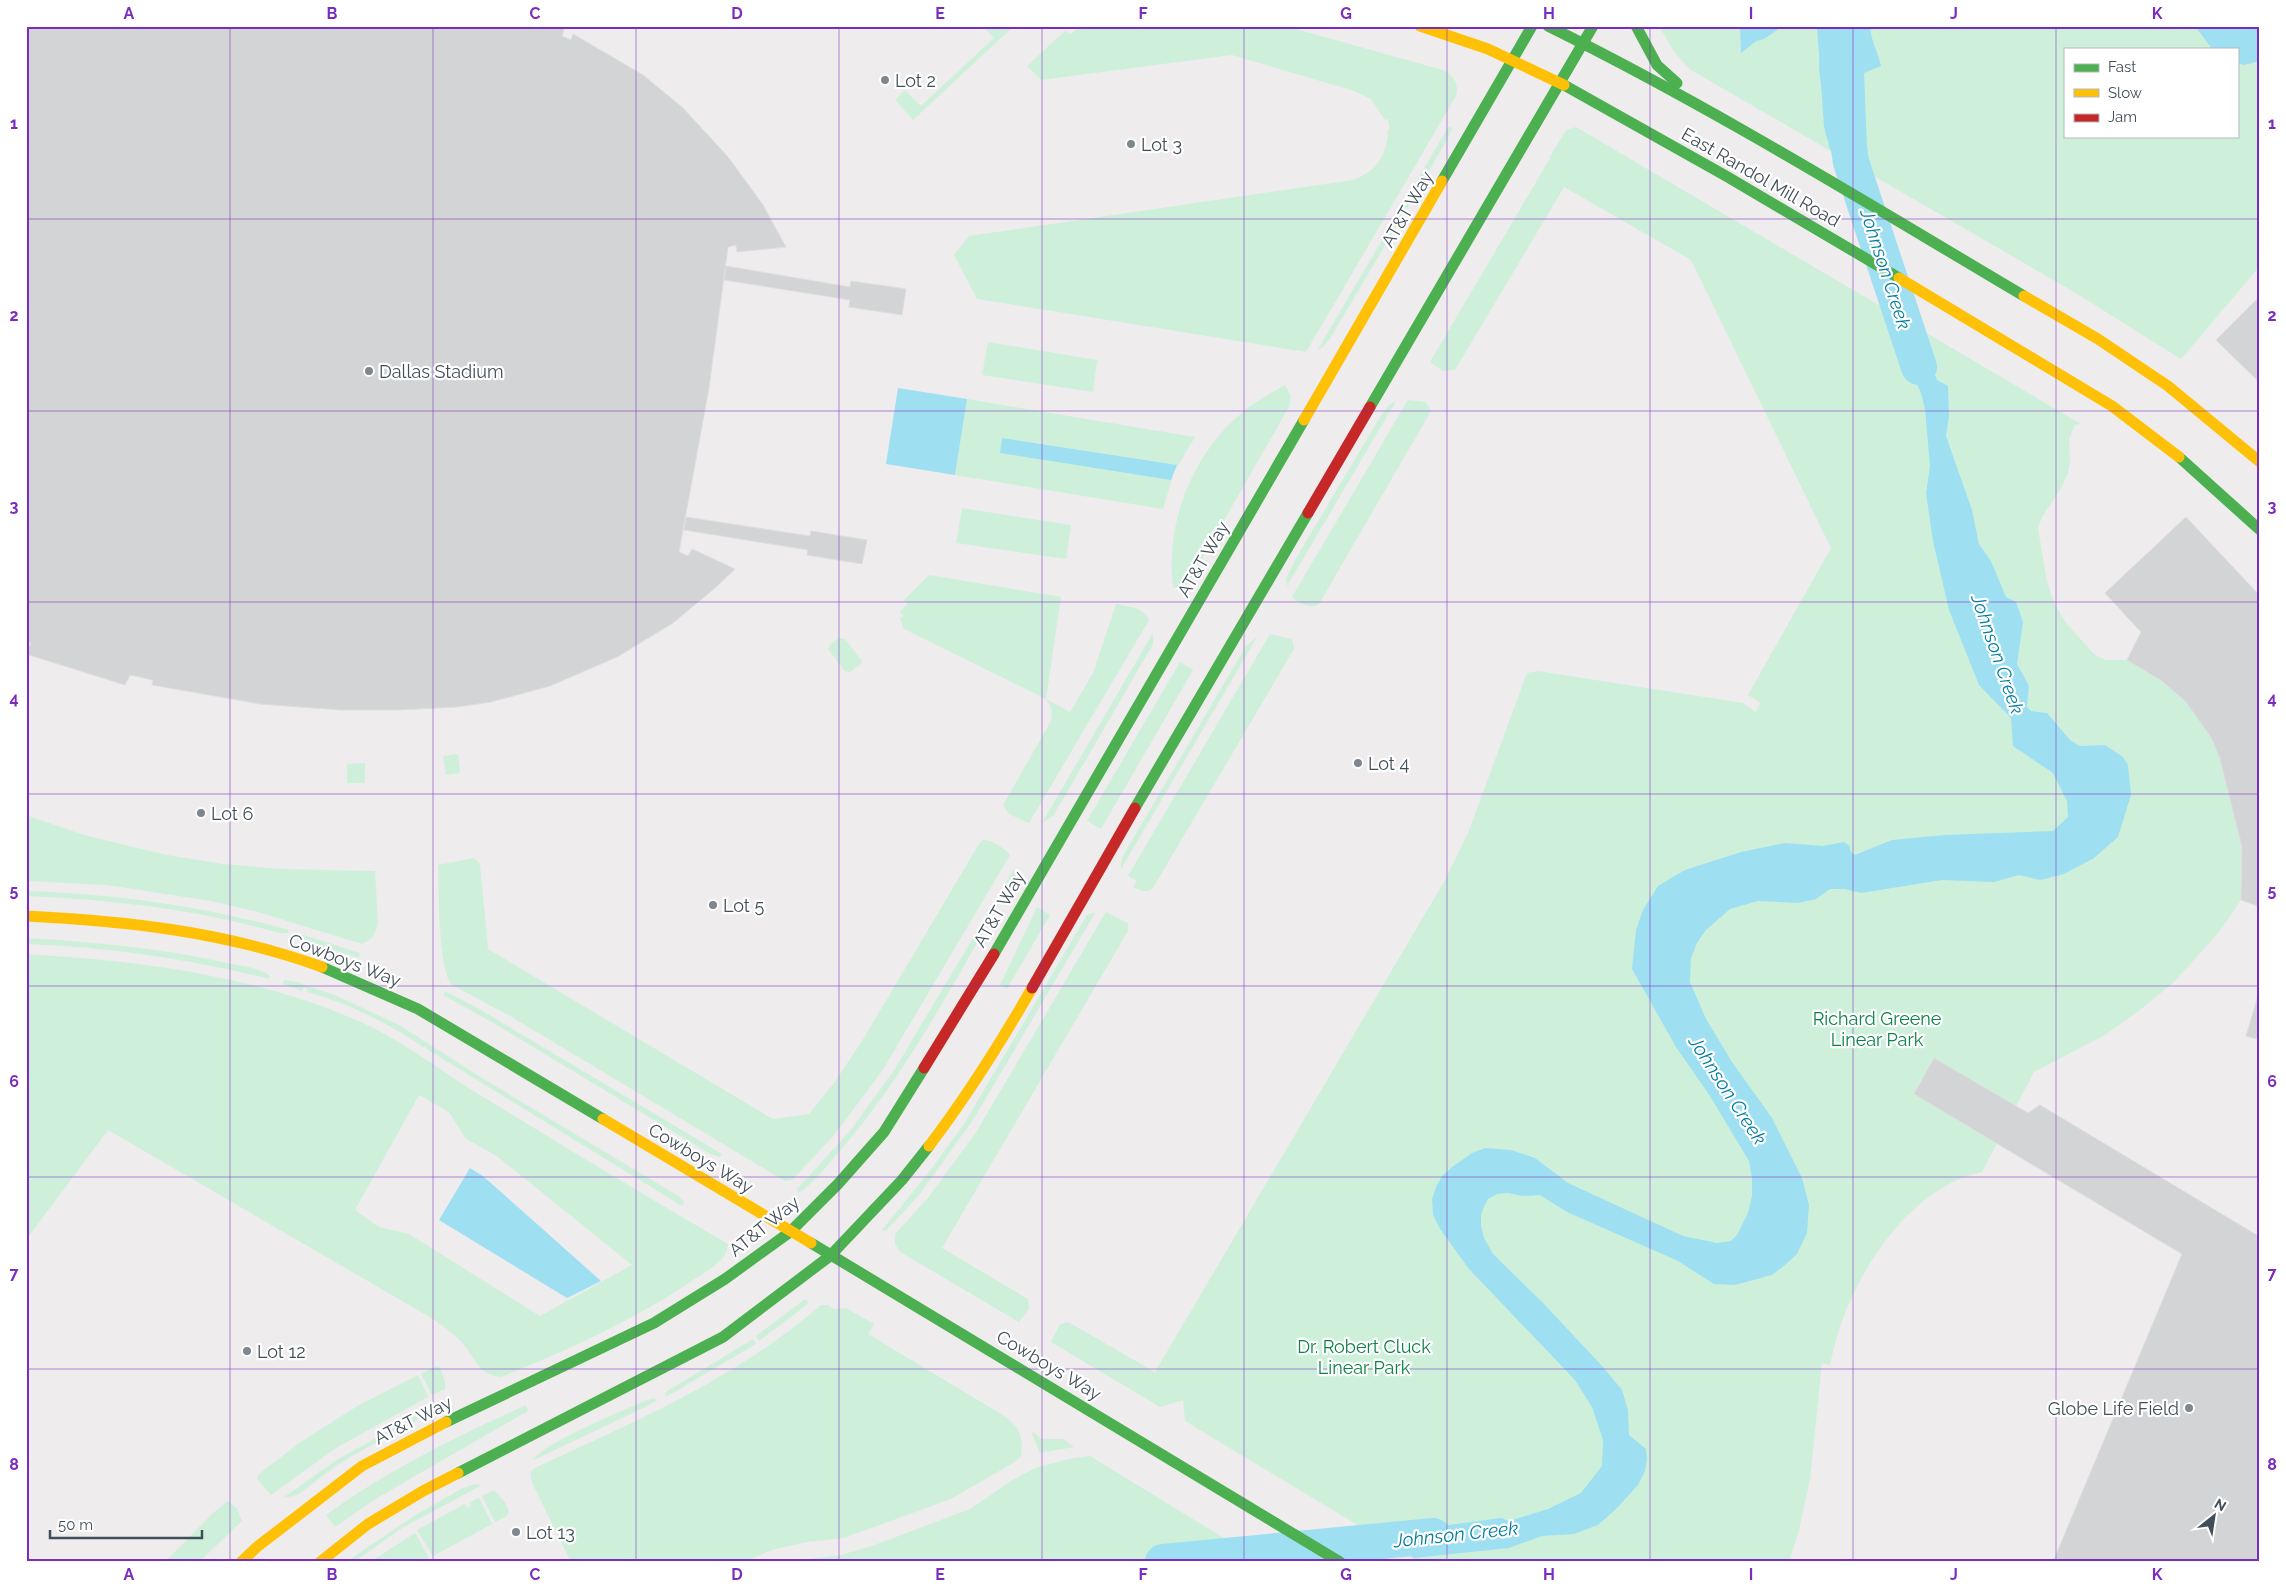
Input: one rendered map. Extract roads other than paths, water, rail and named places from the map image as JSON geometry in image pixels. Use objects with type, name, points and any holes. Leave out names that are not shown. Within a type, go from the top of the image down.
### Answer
[{"type":"main road","name":"East Randol Mill Road","points":[[1420,26],[1459,38],[1514,59],[1560,82],[1726,176],[2086,389],[2150,433],[2204,478],[2260,530]]},
{"type":"main road","name":"AT&T Way","points":[[242,1562],[257,1547],[362,1466],[451,1419],[654,1322],[724,1279],[790,1232],[838,1184],[884,1132],[970,994],[1532,26]]},
{"type":"main road","name":"East Randol Mill Road","points":[[1548,26],[1625,64],[1709,110],[1966,260],[2144,368],[2211,420],[2260,462]]},
{"type":"main road","points":[[320,1562],[368,1524],[423,1491],[723,1337],[830,1256],[902,1180],[951,1117],[1007,1030],[1593,26]]},
{"type":"main road","points":[[1636,26],[1657,65],[1709,110]]},
{"type":"main road","name":"Cowboys Way","points":[[26,916],[88,919],[161,927],[230,939],[303,960],[364,983],[418,1009],[1048,1385],[1340,1562]]},
{"type":"water","points":[[1740,26],[1783,26],[1764,39],[1756,41],[1741,53]]},
{"type":"water","points":[[1817,26],[1870,26],[1881,66],[1864,73],[1868,171],[1830,149],[1824,127]]},
{"type":"water","points":[[2195,26],[2260,26],[2260,61],[2244,65],[2238,63],[2238,48],[2211,48]]},
{"type":"water","points":[[1884,308],[1926,333],[1925,349],[1937,380],[1948,386],[1949,416],[1946,436],[1972,510],[1979,544],[1991,561],[2006,597],[2016,602],[2023,622],[2017,664],[2029,686],[2027,707],[2031,711],[2047,713],[2070,740],[2080,746],[2105,745],[2123,757],[2128,765],[2131,795],[2118,837],[2094,858],[2064,874],[2041,880],[2019,875],[1994,882],[1942,880],[1861,893],[1845,889],[1830,889],[1816,899],[1798,903],[1758,901],[1730,909],[1706,930],[1697,943],[1691,958],[1690,982],[1706,1019],[1732,1062],[1772,1118],[1802,1178],[1809,1205],[1807,1233],[1797,1254],[1772,1275],[1735,1285],[1714,1284],[1678,1261],[1567,1212],[1540,1195],[1522,1196],[1508,1193],[1497,1194],[1488,1199],[1481,1215],[1481,1226],[1484,1238],[1493,1254],[1544,1304],[1622,1390],[1628,1410],[1629,1435],[1646,1449],[1645,1471],[1638,1485],[1598,1525],[1574,1534],[1542,1536],[1509,1548],[1414,1558],[1374,1535],[1501,1518],[1509,1521],[1548,1509],[1581,1493],[1602,1466],[1603,1440],[1592,1407],[1575,1380],[1469,1269],[1440,1229],[1433,1215],[1432,1199],[1442,1176],[1472,1153],[1485,1148],[1511,1150],[1535,1158],[1568,1183],[1683,1236],[1717,1243],[1731,1241],[1737,1235],[1748,1213],[1752,1196],[1752,1178],[1749,1161],[1710,1096],[1676,1047],[1632,969],[1636,930],[1643,910],[1658,886],[1685,870],[1741,852],[1785,843],[1823,846],[1844,842],[1849,845],[1851,852],[1855,855],[1892,840],[1945,835],[2053,831],[2068,817],[2067,801],[2053,773],[2013,746],[2011,718],[1979,685],[1949,610],[1933,541],[1926,493],[1930,466],[1925,409],[1921,393]]},
{"type":"water","points":[[898,388],[967,399],[955,475],[886,464]]},
{"type":"water","points":[[1002,438],[1177,465],[1171,480],[1000,453]]},
{"type":"water","points":[[470,1168],[484,1177],[601,1281],[567,1298],[439,1220]]},
{"type":"waterway","name":"Johnson Creek","points":[[1840,26],[1837,69],[1851,162],[1919,367]]},
{"type":"waterway","name":"Johnson Creek","points":[[1163,1562],[1433,1536]]},
{"type":"place","name":"Lot 2","points":[[885,80]]},
{"type":"place","name":"Lot 3","points":[[1131,144]]},
{"type":"place","name":"Dallas Stadium","points":[[369,371]]},
{"type":"place","name":"Lot 4","points":[[1358,763]]},
{"type":"place","name":"Lot 6","points":[[201,813]]},
{"type":"place","name":"Lot 5","points":[[713,905]]},
{"type":"place","name":"Lot 12","points":[[247,1351]]},
{"type":"place","name":"Globe Life Field","points":[[2189,1408]]},
{"type":"place","name":"Lot 13","points":[[516,1532]]},
{"type":"park label","name":"Richard Greene Linear Park","points":[[1877,1028]]},
{"type":"park label","name":"Dr. Robert Cluck Linear Park","points":[[1364,1356]]}]
